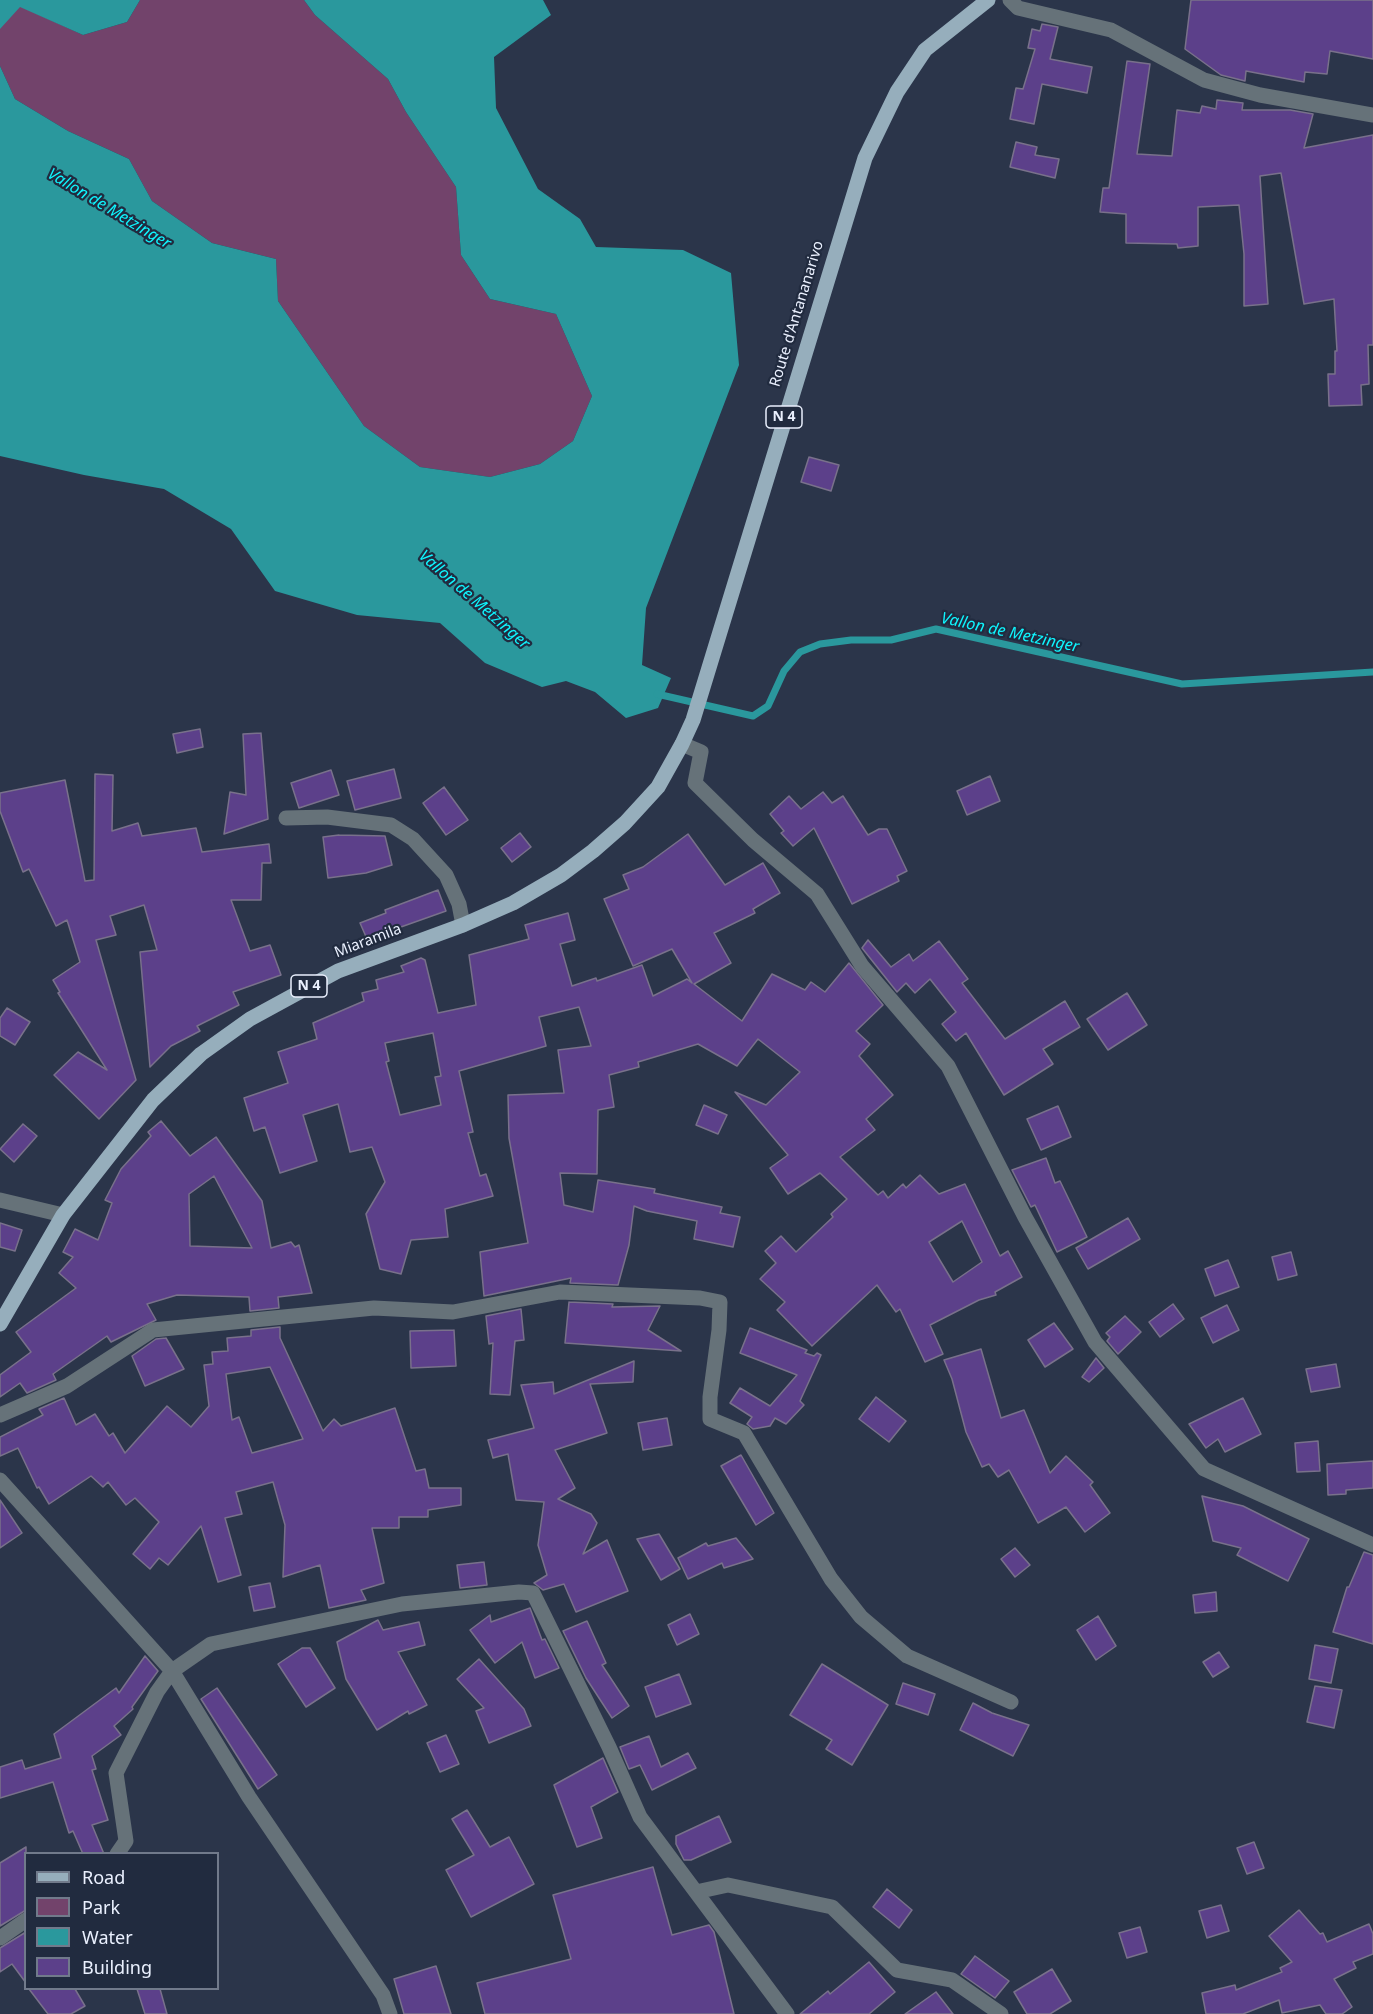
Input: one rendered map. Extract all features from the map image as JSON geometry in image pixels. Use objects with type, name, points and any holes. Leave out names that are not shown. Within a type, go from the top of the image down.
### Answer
[{"type":"main road","name":"Route d'Antananarivo","points":[[684,740],[865,158],[897,92],[925,50],[988,0]]},
{"type":"main road","name":"Miaramila","points":[[0,1324],[63,1215],[153,1100],[201,1054],[250,1019],[338,971],[463,925],[513,903],[561,874],[593,851],[625,823],[658,786],[684,740]]},
{"type":"street","points":[[1010,0],[1018,8],[1111,30],[1204,80],[1260,95],[1373,115]]},
{"type":"street","points":[[684,740],[701,752],[695,783],[753,840],[817,894],[862,966],[948,1066],[1025,1217],[1095,1342],[1204,1469],[1373,1545]]},
{"type":"street","points":[[286,818],[327,818],[391,825],[413,839],[446,875],[459,904],[463,925]]},
{"type":"street","points":[[0,1200],[63,1215]]},
{"type":"street","points":[[0,1414],[67,1386],[153,1330],[374,1308],[453,1312],[560,1292],[700,1298],[720,1302],[719,1330],[710,1397],[710,1419],[744,1433],[831,1579],[861,1617],[907,1656],[1011,1702]]},
{"type":"street","points":[[0,1480],[172,1671],[249,1797],[383,1995],[390,2014]]},
{"type":"street","points":[[118,1852],[126,1841],[116,1773],[157,1692],[172,1671],[211,1644],[402,1604],[533,1593],[609,1747],[640,1818],[787,2014]]},
{"type":"street","points":[[696,1892],[728,1885],[832,1907],[897,1970],[952,1980],[1001,2014]]},
{"type":"street","points":[[0,1938],[24,1921]]},
{"type":"green space","points":[[140,0],[304,0],[315,15],[388,79],[406,112],[456,187],[461,255],[490,299],[556,314],[592,396],[573,441],[540,464],[490,477],[420,467],[364,426],[278,301],[276,259],[212,243],[152,201],[129,159],[68,131],[15,99],[0,66],[0,27],[20,6],[83,35],[127,22]]},
{"type":"water","points":[[0,0],[140,0],[127,22],[83,35],[20,7],[0,29]]},
{"type":"water","points":[[304,0],[543,0],[551,15],[494,57],[496,108],[538,189],[580,219],[596,247],[683,250],[731,273],[739,365],[646,608],[642,665],[671,678],[658,708],[626,718],[595,692],[566,681],[542,687],[485,663],[440,623],[357,615],[275,591],[231,529],[164,489],[84,475],[0,456],[0,66],[15,99],[68,131],[129,159],[152,201],[212,243],[276,259],[278,301],[364,426],[420,467],[490,477],[540,464],[573,441],[592,396],[556,314],[490,299],[461,255],[456,187],[406,112],[388,79],[315,15]]},
{"type":"building","points":[[1191,0],[1373,0],[1373,59],[1330,51],[1327,74],[1305,72],[1304,82],[1246,71],[1245,81],[1221,75],[1185,49]]},
{"type":"building","points":[[1042,24],[1058,27],[1050,59],[1092,67],[1087,93],[1042,84],[1034,124],[1010,119],[1016,88],[1023,89],[1035,49],[1028,48],[1032,29],[1040,31]]},
{"type":"building","points":[[1127,61],[1150,64],[1137,154],[1172,156],[1177,110],[1200,113],[1202,106],[1216,109],[1217,100],[1243,103],[1242,110],[1290,110],[1313,114],[1304,148],[1373,135],[1373,345],[1368,345],[1369,384],[1361,385],[1362,405],[1329,406],[1328,374],[1335,374],[1335,351],[1337,351],[1334,299],[1304,304],[1281,173],[1260,176],[1268,304],[1244,306],[1244,254],[1239,205],[1198,207],[1198,246],[1178,248],[1177,244],[1126,243],[1126,214],[1100,212],[1103,188],[1109,188]]},
{"type":"building","points":[[1016,142],[1037,147],[1035,155],[1059,159],[1055,178],[1010,167]]},
{"type":"building","points":[[809,457],[839,465],[831,491],[801,482]]},
{"type":"building","points":[[200,729],[203,747],[177,753],[173,734]]},
{"type":"building","points":[[261,733],[268,819],[224,834],[230,792],[246,795],[243,734]]},
{"type":"building","points":[[394,769],[401,798],[355,810],[347,781]]},
{"type":"building","points":[[331,770],[339,795],[299,808],[291,783]]},
{"type":"building","points":[[95,774],[113,775],[112,831],[138,823],[142,836],[196,828],[202,852],[269,844],[271,863],[262,863],[261,900],[231,900],[250,951],[270,945],[281,975],[233,992],[239,1005],[197,1026],[200,1031],[171,1046],[150,1067],[140,952],[157,950],[144,905],[110,916],[116,935],[96,940],[136,1080],[99,1119],[54,1075],[78,1052],[107,1070],[58,993],[60,992],[53,980],[80,962],[67,920],[56,926],[29,869],[23,872],[0,811],[0,793],[65,780],[85,881],[94,880]]},
{"type":"building","points":[[990,776],[1000,801],[967,815],[957,791]]},
{"type":"building","points":[[444,787],[468,820],[446,835],[423,803]]},
{"type":"building","points":[[823,792],[832,803],[843,796],[868,835],[879,829],[887,829],[907,871],[897,876],[899,881],[852,904],[814,828],[793,846],[781,833],[784,831],[770,814],[789,796],[801,809]]},
{"type":"building","points":[[520,833],[531,847],[512,862],[501,848]]},
{"type":"building","points":[[688,834],[725,885],[763,863],[780,893],[753,909],[755,913],[714,933],[731,963],[694,984],[742,1021],[772,974],[805,990],[811,982],[825,992],[849,963],[883,1005],[856,1031],[870,1044],[859,1056],[893,1095],[866,1119],[875,1130],[840,1157],[878,1195],[883,1191],[888,1198],[903,1184],[906,1188],[920,1175],[939,1194],[965,1184],[1000,1256],[1008,1251],[1022,1277],[995,1292],[996,1295],[979,1300],[930,1325],[943,1354],[925,1362],[900,1309],[896,1312],[877,1285],[812,1346],[777,1310],[785,1302],[760,1279],[776,1263],[765,1251],[781,1236],[796,1252],[833,1217],[831,1214],[847,1199],[820,1173],[788,1194],[770,1168],[788,1155],[735,1092],[766,1105],[800,1072],[758,1039],[737,1066],[698,1044],[638,1062],[639,1067],[609,1075],[614,1107],[598,1110],[597,1174],[560,1173],[564,1205],[593,1212],[598,1180],[655,1189],[654,1193],[722,1207],[720,1213],[740,1217],[733,1247],[694,1239],[697,1221],[647,1211],[634,1206],[629,1245],[618,1285],[570,1283],[571,1278],[484,1296],[480,1252],[528,1243],[509,1138],[508,1095],[564,1093],[558,1050],[591,1046],[579,1007],[539,1017],[546,1046],[459,1071],[473,1132],[468,1133],[480,1176],[486,1174],[493,1196],[445,1209],[448,1237],[411,1240],[401,1274],[380,1269],[366,1214],[385,1182],[372,1147],[350,1152],[338,1104],[303,1115],[317,1161],[280,1173],[265,1127],[254,1131],[244,1098],[288,1083],[278,1052],[317,1039],[313,1023],[364,1001],[362,993],[378,989],[376,980],[404,972],[401,966],[421,958],[425,960],[438,1013],[476,1005],[469,955],[529,939],[525,925],[568,913],[575,940],[560,944],[572,986],[596,978],[597,981],[642,965],[653,996],[687,979],[692,983],[672,949],[633,966],[604,899],[629,889],[623,875],[643,867]],"holes":[[[433,1033],[441,1076],[435,1077],[441,1105],[400,1115],[386,1062],[389,1061],[385,1043]],[[962,1221],[982,1262],[953,1282],[929,1242]]]},
{"type":"building","points":[[385,836],[392,865],[366,873],[328,878],[323,837]]},
{"type":"building","points":[[438,890],[446,911],[367,939],[360,923],[386,913],[385,910]]},
{"type":"building","points":[[868,940],[891,967],[909,954],[913,961],[939,941],[968,979],[962,983],[1005,1039],[1065,1001],[1080,1027],[1043,1049],[1053,1064],[1004,1095],[966,1033],[956,1041],[942,1024],[956,1012],[930,979],[915,993],[906,983],[897,992],[862,948]]},
{"type":"building","points":[[1127,993],[1147,1025],[1108,1050],[1087,1019]]},
{"type":"building","points":[[7,1008],[30,1022],[15,1045],[0,1036],[0,1018]]},
{"type":"building","points":[[704,1105],[727,1115],[718,1134],[696,1125]]},
{"type":"building","points":[[1058,1106],[1071,1137],[1041,1150],[1027,1119]]},
{"type":"building","points":[[161,1121],[190,1156],[216,1137],[262,1201],[271,1248],[291,1242],[295,1247],[299,1245],[312,1293],[278,1297],[279,1308],[250,1311],[249,1297],[177,1295],[147,1304],[156,1320],[111,1342],[107,1336],[53,1374],[56,1380],[27,1393],[20,1383],[0,1397],[0,1375],[31,1352],[16,1332],[76,1288],[59,1273],[73,1257],[63,1252],[75,1229],[98,1240],[112,1203],[105,1200],[121,1169],[151,1136],[148,1132]],"holes":[[[214,1176],[252,1248],[190,1246],[189,1194]]]},
{"type":"building","points":[[23,1124],[37,1136],[14,1162],[0,1149]]},
{"type":"building","points":[[1046,1158],[1055,1183],[1060,1181],[1087,1237],[1057,1252],[1035,1205],[1031,1207],[1012,1170]]},
{"type":"building","points":[[1128,1218],[1140,1239],[1088,1269],[1076,1248]]},
{"type":"building","points":[[0,1223],[22,1230],[15,1251],[0,1247]]},
{"type":"building","points":[[1291,1252],[1297,1275],[1278,1280],[1272,1257]]},
{"type":"building","points":[[1228,1260],[1239,1287],[1215,1296],[1205,1269]]},
{"type":"building","points":[[569,1302],[613,1304],[612,1307],[660,1306],[648,1330],[681,1351],[565,1343]]},
{"type":"building","points":[[1173,1304],[1184,1319],[1160,1337],[1149,1322]]},
{"type":"building","points":[[1227,1305],[1239,1330],[1213,1343],[1201,1318]]},
{"type":"building","points":[[521,1309],[524,1340],[515,1341],[510,1395],[490,1394],[493,1343],[489,1344],[486,1316]]},
{"type":"building","points":[[1125,1316],[1141,1332],[1118,1354],[1107,1341],[1110,1337],[1106,1333]]},
{"type":"building","points":[[1054,1323],[1073,1349],[1045,1367],[1028,1340]]},
{"type":"building","points":[[280,1327],[280,1338],[323,1431],[334,1419],[341,1426],[395,1408],[416,1471],[425,1469],[429,1488],[461,1488],[461,1505],[428,1510],[428,1517],[399,1517],[399,1528],[372,1528],[384,1583],[361,1590],[366,1600],[329,1608],[320,1565],[283,1577],[285,1525],[273,1482],[236,1492],[242,1514],[225,1518],[241,1575],[218,1582],[201,1526],[168,1565],[159,1558],[150,1569],[133,1554],[159,1522],[135,1498],[126,1505],[108,1482],[103,1487],[91,1476],[49,1504],[39,1487],[37,1488],[18,1448],[0,1456],[0,1437],[43,1415],[39,1409],[64,1398],[76,1425],[95,1414],[109,1436],[113,1433],[125,1453],[167,1406],[191,1427],[209,1406],[204,1365],[213,1364],[212,1352],[228,1351],[227,1338],[251,1336],[251,1330]],"holes":[[[270,1367],[303,1439],[252,1453],[239,1417],[232,1420],[226,1374]]]},
{"type":"building","points":[[750,1328],[807,1350],[805,1353],[814,1356],[817,1353],[821,1355],[800,1401],[804,1405],[786,1424],[775,1418],[770,1426],[753,1429],[747,1424],[752,1417],[730,1403],[740,1388],[770,1406],[797,1375],[740,1353]]},
{"type":"building","points":[[454,1330],[456,1366],[411,1368],[410,1331]]},
{"type":"building","points":[[166,1338],[184,1369],[145,1386],[132,1356],[156,1339]]},
{"type":"building","points":[[981,1349],[1001,1418],[1024,1410],[1050,1473],[1066,1456],[1093,1482],[1090,1485],[1110,1513],[1085,1532],[1066,1507],[1038,1523],[1009,1470],[998,1477],[989,1464],[982,1467],[966,1432],[952,1379],[944,1360]]},
{"type":"building","points":[[1096,1358],[1104,1368],[1089,1382],[1082,1377]]},
{"type":"building","points":[[634,1361],[633,1382],[590,1384],[607,1433],[555,1450],[575,1488],[558,1499],[591,1514],[597,1523],[583,1554],[607,1540],[628,1591],[576,1612],[564,1584],[543,1590],[534,1583],[547,1575],[538,1545],[544,1502],[516,1500],[508,1454],[493,1458],[488,1440],[534,1428],[521,1385],[553,1382],[554,1394]]},
{"type":"building","points":[[1336,1364],[1340,1387],[1311,1392],[1306,1369]]},
{"type":"building","points":[[876,1397],[906,1421],[889,1442],[859,1419]]},
{"type":"building","points":[[1243,1398],[1261,1434],[1225,1452],[1218,1439],[1206,1448],[1189,1424]]},
{"type":"building","points":[[667,1418],[672,1445],[643,1450],[638,1423]]},
{"type":"building","points":[[1318,1441],[1320,1471],[1297,1472],[1295,1443]]},
{"type":"building","points":[[741,1455],[774,1513],[756,1525],[721,1466]]},
{"type":"building","points":[[1373,1461],[1373,1488],[1346,1490],[1346,1494],[1328,1495],[1327,1464]]},
{"type":"building","points":[[1202,1496],[1243,1506],[1309,1539],[1288,1581],[1237,1555],[1241,1548],[1213,1541]]},
{"type":"building","points":[[0,1500],[22,1533],[0,1548]]},
{"type":"building","points":[[659,1534],[680,1569],[661,1580],[637,1539]]},
{"type":"building","points":[[736,1538],[753,1559],[724,1568],[722,1563],[688,1579],[678,1558],[706,1543],[708,1546]]},
{"type":"building","points":[[1015,1548],[1030,1565],[1015,1577],[1001,1559]]},
{"type":"building","points":[[1364,1552],[1373,1555],[1373,1644],[1333,1632],[1347,1587]]},
{"type":"building","points":[[484,1562],[487,1585],[460,1588],[457,1565]]},
{"type":"building","points":[[270,1583],[275,1607],[254,1611],[249,1587]]},
{"type":"building","points":[[1216,1592],[1217,1611],[1195,1613],[1193,1595]]},
{"type":"building","points":[[530,1608],[542,1640],[545,1639],[559,1668],[535,1678],[522,1642],[495,1663],[470,1630],[490,1615],[491,1622]]},
{"type":"building","points":[[690,1614],[699,1634],[677,1645],[668,1625]]},
{"type":"building","points":[[1098,1616],[1116,1646],[1096,1660],[1077,1630]]},
{"type":"building","points":[[378,1620],[383,1630],[419,1622],[425,1645],[398,1652],[427,1705],[409,1714],[408,1711],[377,1730],[346,1679],[337,1642]]},
{"type":"building","points":[[587,1621],[606,1663],[602,1665],[629,1706],[612,1718],[586,1678],[563,1631]]},
{"type":"building","points":[[1315,1645],[1338,1649],[1331,1683],[1309,1679]]},
{"type":"building","points":[[302,1648],[310,1648],[335,1688],[306,1707],[278,1664]]},
{"type":"building","points":[[1219,1652],[1229,1667],[1213,1677],[1203,1662]]},
{"type":"building","points":[[145,1656],[158,1671],[132,1707],[133,1709],[114,1726],[121,1735],[92,1756],[96,1769],[92,1770],[108,1820],[92,1825],[103,1852],[82,1852],[73,1831],[69,1833],[53,1782],[0,1798],[0,1767],[22,1760],[25,1769],[61,1758],[54,1734],[116,1688],[119,1693]]},
{"type":"building","points":[[479,1659],[524,1709],[531,1726],[489,1743],[476,1711],[484,1708],[457,1679]]},
{"type":"building","points":[[822,1664],[888,1705],[852,1765],[826,1749],[832,1740],[790,1715]]},
{"type":"building","points":[[679,1674],[691,1704],[656,1717],[645,1687]]},
{"type":"building","points":[[903,1683],[935,1694],[928,1715],[896,1704]]},
{"type":"building","points":[[1315,1686],[1342,1690],[1334,1728],[1307,1722]]},
{"type":"building","points":[[217,1688],[277,1775],[258,1789],[201,1699]]},
{"type":"building","points":[[973,1703],[992,1713],[1029,1725],[1013,1756],[960,1730]]},
{"type":"building","points":[[446,1735],[459,1764],[440,1772],[427,1743]]},
{"type":"building","points":[[649,1736],[661,1767],[688,1753],[696,1768],[652,1790],[640,1765],[629,1769],[620,1747]]},
{"type":"building","points":[[603,1758],[618,1792],[591,1807],[602,1838],[577,1847],[554,1785]]},
{"type":"building","points":[[467,1810],[490,1847],[509,1837],[534,1884],[471,1917],[446,1870],[474,1855],[452,1819]]},
{"type":"building","points":[[719,1816],[731,1842],[691,1860],[684,1860],[676,1844],[676,1836]]},
{"type":"building","points":[[1254,1842],[1264,1868],[1247,1874],[1237,1848]]},
{"type":"building","points":[[26,1847],[26,1852],[24,1852],[24,1911],[0,1926],[0,1863]]},
{"type":"building","points":[[653,1867],[672,1935],[709,1925],[714,1932],[734,2014],[485,2014],[477,1983],[571,1959],[553,1895]]},
{"type":"building","points":[[887,1889],[912,1910],[899,1928],[873,1907]]},
{"type":"building","points":[[1221,1905],[1229,1931],[1207,1938],[1199,1911]]},
{"type":"building","points":[[1299,1910],[1320,1934],[1323,1933],[1327,1942],[1369,1924],[1373,1934],[1373,1954],[1353,1962],[1356,1968],[1334,1979],[1352,2007],[1342,2014],[1326,2014],[1320,2005],[1282,2013],[1279,2000],[1243,2014],[1206,2014],[1202,1993],[1235,1985],[1236,1990],[1282,1972],[1280,1968],[1292,1962],[1269,1936]]},
{"type":"building","points":[[1140,1927],[1147,1952],[1127,1958],[1119,1933]]},
{"type":"building","points":[[24,1933],[24,1980],[12,1964],[0,1972],[0,1948]]},
{"type":"building","points":[[975,1956],[1009,1981],[995,1998],[961,1974]]},
{"type":"building","points":[[869,1962],[895,1992],[869,2014],[800,2014],[828,1991],[830,1994]]},
{"type":"building","points":[[436,1966],[451,2014],[404,2014],[394,1979]]},
{"type":"building","points":[[1052,1969],[1071,2001],[1050,2014],[1027,2014],[1014,1992]]},
{"type":"building","points":[[30,1990],[76,1990],[85,2006],[71,2014],[48,2014]]},
{"type":"building","points":[[137,1990],[160,1990],[167,2014],[145,2014]]},
{"type":"building","points":[[936,1992],[953,2014],[905,2014]]},
{"type":"waterway","name":"Vallon de Metzinger","points":[[657,694],[753,716],[768,706],[784,671],[800,652],[820,644],[851,640],[891,640],[936,629],[1182,684],[1373,672]]}]
